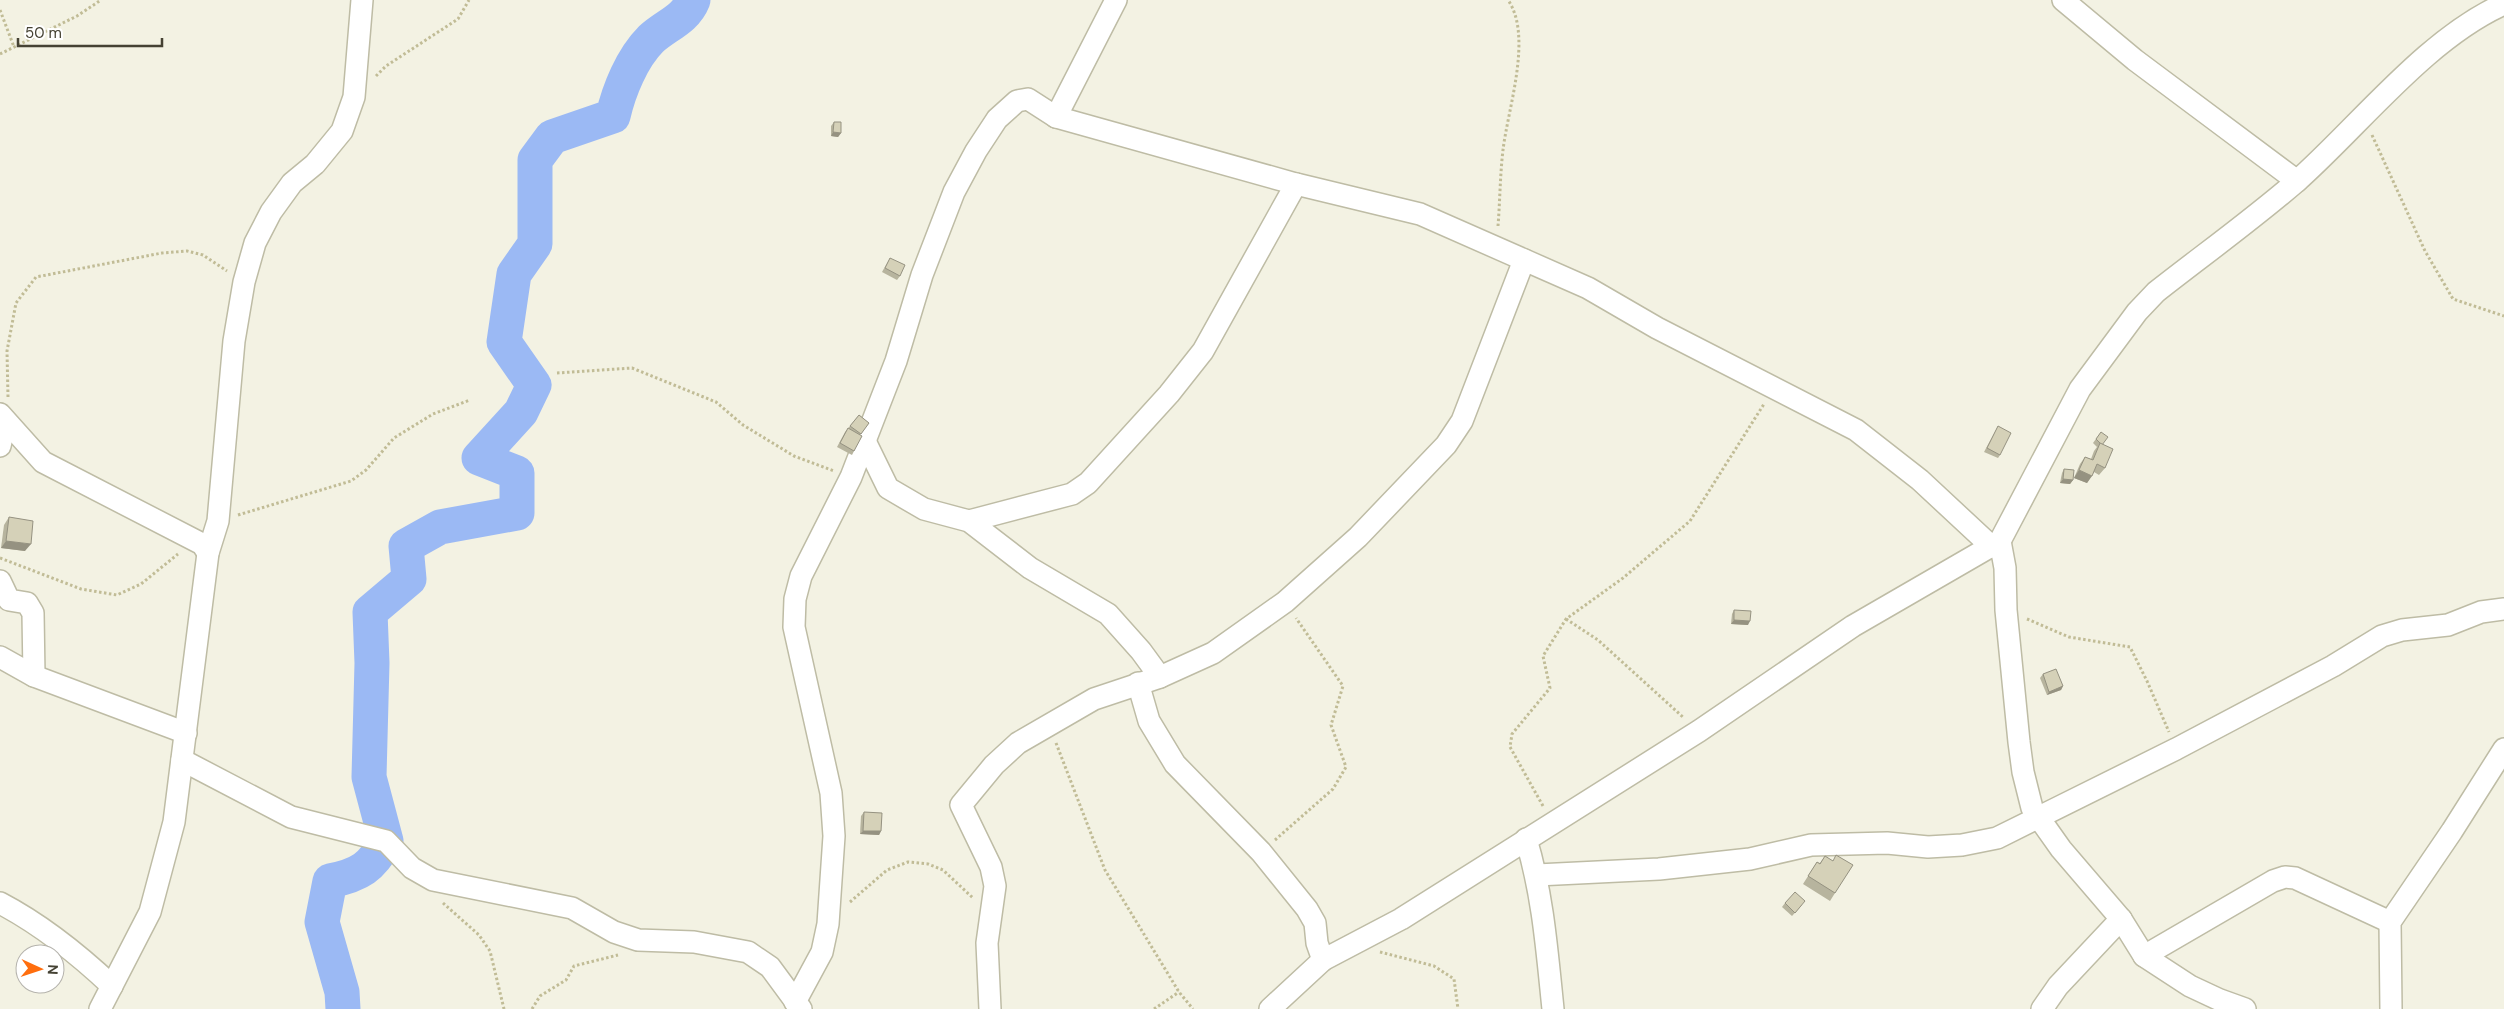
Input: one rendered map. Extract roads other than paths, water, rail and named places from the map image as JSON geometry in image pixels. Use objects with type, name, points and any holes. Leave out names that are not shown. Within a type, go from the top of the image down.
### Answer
[{"type":"street","points":[[100,1009],[150,912],[174,822],[186,733],[205,548],[218,521],[234,341],[244,282],[256,244],[271,212],[292,183],[315,164],[342,131],[354,97],[362,0]]},
{"type":"street","points":[[1056,116],[1116,0]]},
{"type":"street","points":[[2063,0],[2136,60],[2297,181]]},
{"type":"street","points":[[1270,1009],[1324,960],[1401,919],[1699,732],[1853,626],[1996,544],[2080,389],[2136,312],[2156,292],[2297,181],[2363,116],[2439,46],[2484,12],[2504,4]]},
{"type":"street","points":[[182,760],[290,817],[386,841],[412,868],[433,880],[572,908],[614,932],[638,940],[694,942],[748,952],[770,966],[798,1005],[822,952],[828,924],[834,836],[831,793],[794,627],[795,599],[801,576],[851,477],[896,361],[926,265],[954,192],[976,151],[997,119],[1017,101],[1028,99],[1056,116],[1296,184],[1420,214],[1497,250],[1588,288],[1657,328],[1772,385],[1856,430],[1920,480],[1996,544],[2005,568],[2006,610],[2023,772],[2032,808],[2038,818],[2121,919],[2144,956],[2190,986],[2245,1009]]},
{"type":"street","points":[[969,521],[1072,494],[1088,483],[1169,394],[1203,351],[1296,184]]},
{"type":"street","points":[[990,1009],[988,943],[995,886],[992,867],[961,806],[994,765],[1018,743],[1094,699],[1160,677],[1213,653],[1285,602],[1358,537],[1446,445],[1462,421],[1524,260]]},
{"type":"street","points":[[3,429],[43,462],[205,548]]},
{"type":"street","points":[[865,441],[888,488],[924,509],[969,521],[1030,568],[1108,614],[1160,677]]},
{"type":"street","points":[[0,581],[9,600],[27,603],[33,613],[34,676]]},
{"type":"street","points":[[1537,875],[1659,869],[1750,859],[1812,845],[1887,843],[1928,847],[1962,845],[1997,838],[2176,750],[2333,666],[2382,636],[2402,630],[2448,625],[2481,612],[2504,609]]},
{"type":"street","points":[[0,657],[34,676],[186,733]]},
{"type":"street","points":[[1138,683],[1149,721],[1175,764],[1261,852],[1307,909],[1315,923],[1317,944],[1324,960]]},
{"type":"street","points":[[2391,1009],[2390,922],[2452,831],[2504,749]]},
{"type":"street","points":[[1526,839],[1537,875],[1544,915],[1553,1009]]},
{"type":"street","points":[[2144,956],[2273,881],[2285,877],[2295,878],[2390,922]]},
{"type":"street","points":[[0,903],[79,955],[112,986]]},
{"type":"street","points":[[2042,1009],[2058,986],[2121,919]]},
{"type":"waterway","points":[[343,1009],[342,992],[322,922],[330,881],[349,876],[364,869],[376,857],[386,841],[369,777],[372,663],[370,612],[409,579],[406,546],[440,527],[517,513],[517,473],[479,458],[521,412],[534,385],[504,342],[514,274],[535,244],[535,160],[552,137],[613,116],[623,85],[638,55],[651,39],[685,13],[693,0]]}]
